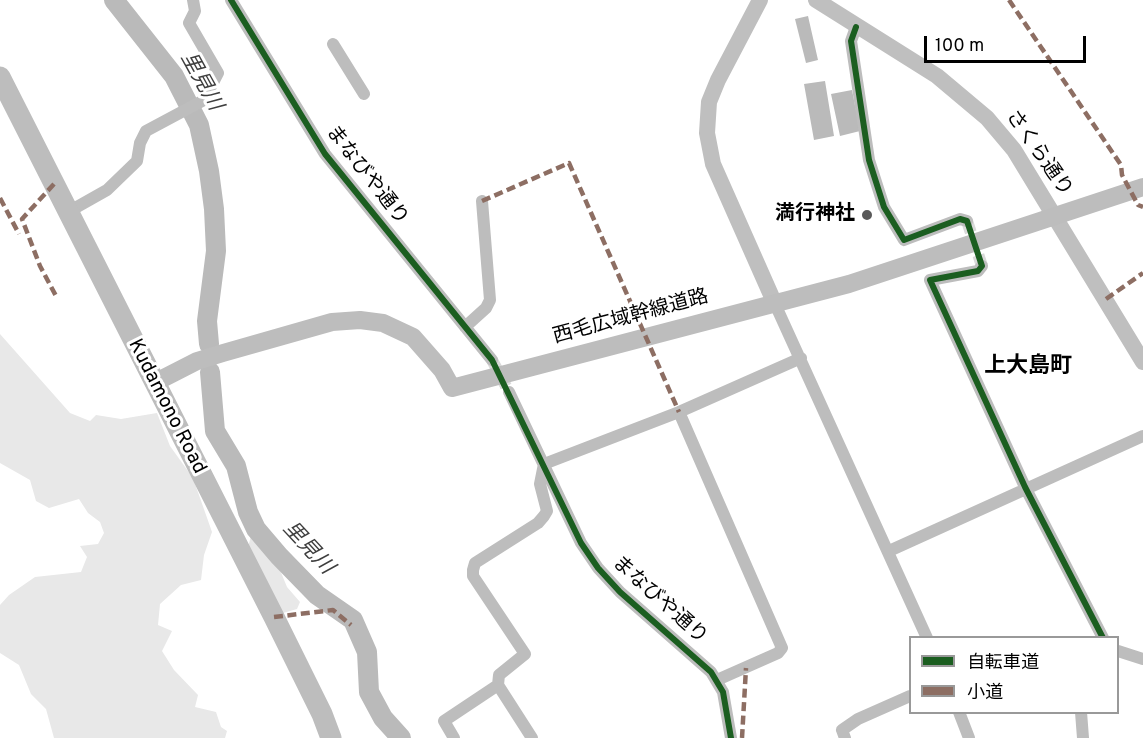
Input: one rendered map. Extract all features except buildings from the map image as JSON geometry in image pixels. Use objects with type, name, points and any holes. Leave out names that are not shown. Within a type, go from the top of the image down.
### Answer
[{"type":"highway","name":"Kudamono Road","points":[[0,77],[313,695],[331,738]]},
{"type":"main road","name":"西毛広域幹線道路","points":[[154,383],[197,362],[223,353],[323,324],[360,320],[383,323],[413,337],[442,370],[452,388],[849,284],[1143,187]]},
{"type":"street","points":[[68,212],[101,194],[137,161],[140,143],[146,131],[204,100],[218,73],[189,23],[195,11],[193,0]]},
{"type":"street","name":"まなびや通り","points":[[231,0],[325,154],[492,360]]},
{"type":"street","points":[[760,0],[717,80],[709,102],[707,133],[713,164],[926,636]]},
{"type":"street","name":"さくら通り","points":[[816,0],[946,83],[987,118],[1008,142],[1042,194],[1143,362]]},
{"type":"street","points":[[856,27],[851,41],[869,160],[884,207],[904,240],[960,219],[967,221]]},
{"type":"street","points":[[333,44],[364,94]]},
{"type":"street","points":[[465,327],[486,308],[490,300],[482,201]]},
{"type":"street","points":[[982,266],[978,271],[930,280],[1025,487],[1102,636]]},
{"type":"street","points":[[532,738],[498,685],[499,675],[525,654],[473,576],[473,570],[475,562],[538,523],[544,516],[547,511],[540,484],[544,464],[679,412],[801,358]]},
{"type":"street","name":"まなびや通り","points":[[509,392],[582,543],[598,568],[620,592],[699,659],[717,680],[723,692],[731,738]]},
{"type":"street","points":[[679,412],[782,648],[778,653],[717,680]]},
{"type":"street","points":[[889,551],[1025,487],[1143,436]]},
{"type":"street","points":[[1119,651],[1143,659]]},
{"type":"street","points":[[454,738],[444,721],[498,685]]},
{"type":"street","points":[[845,738],[842,730],[858,719],[909,696]]},
{"type":"street","points":[[960,714],[969,738]]},
{"type":"street","points":[[1081,714],[1083,738]]},
{"type":"shaded area","points":[[808,16],[818,60],[806,63],[795,19]]},
{"type":"shaded area","points":[[825,81],[834,136],[814,140],[804,84]]},
{"type":"shaded area","points":[[852,90],[860,131],[840,136],[831,94]]},
{"type":"shaded area","points":[[0,334],[70,413],[90,421],[96,415],[121,419],[157,413],[170,446],[193,478],[212,532],[204,555],[201,580],[181,585],[160,604],[158,625],[172,631],[162,651],[174,670],[198,695],[195,707],[216,712],[221,727],[227,731],[225,738],[54,738],[46,709],[31,694],[19,665],[0,653],[0,605],[9,595],[35,577],[81,572],[87,557],[80,546],[98,544],[104,533],[100,522],[88,513],[79,499],[49,508],[36,501],[30,480],[0,463]]},
{"type":"shaded area","points":[[257,534],[273,553],[287,587],[300,602],[297,609],[283,613],[248,547],[251,536]]},
{"type":"waterway","name":"里見川","points":[[114,0],[174,76],[199,125],[209,171],[216,251],[207,321],[209,344]]},
{"type":"waterway","name":"里見川","points":[[210,372],[215,431],[236,466],[248,512],[256,529],[317,595],[353,620],[367,652],[369,692],[383,718],[401,738]]},
{"type":"tunnel","points":[[967,221],[982,266]]},
{"type":"tunnel","points":[[492,360],[509,392]]},
{"type":"marked path","points":[[1009,0],[1121,165],[1122,175],[1138,205],[1143,207]]},
{"type":"marked path","points":[[482,201],[569,163],[679,412]]},
{"type":"marked path","points":[[54,184],[22,219],[40,266],[56,296]]},
{"type":"marked path","points":[[0,198],[19,234]]},
{"type":"marked path","points":[[1106,299],[1143,273]]},
{"type":"marked path","points":[[274,617],[333,610],[351,625]]},
{"type":"marked path","points":[[742,738],[746,668]]},
{"type":"cycle path","points":[[231,0],[325,154],[492,360],[581,543],[598,568],[620,592],[711,672],[723,692],[731,738]]},
{"type":"cycle path","points":[[856,27],[851,41],[869,160],[884,207],[904,240],[960,219],[967,221],[982,266],[978,271],[930,280],[1025,487],[1102,636]]},
{"type":"place","name":"満行神社","points":[[867,215]]},
{"type":"district","name":"上大島町","points":[[1028,368]]}]
